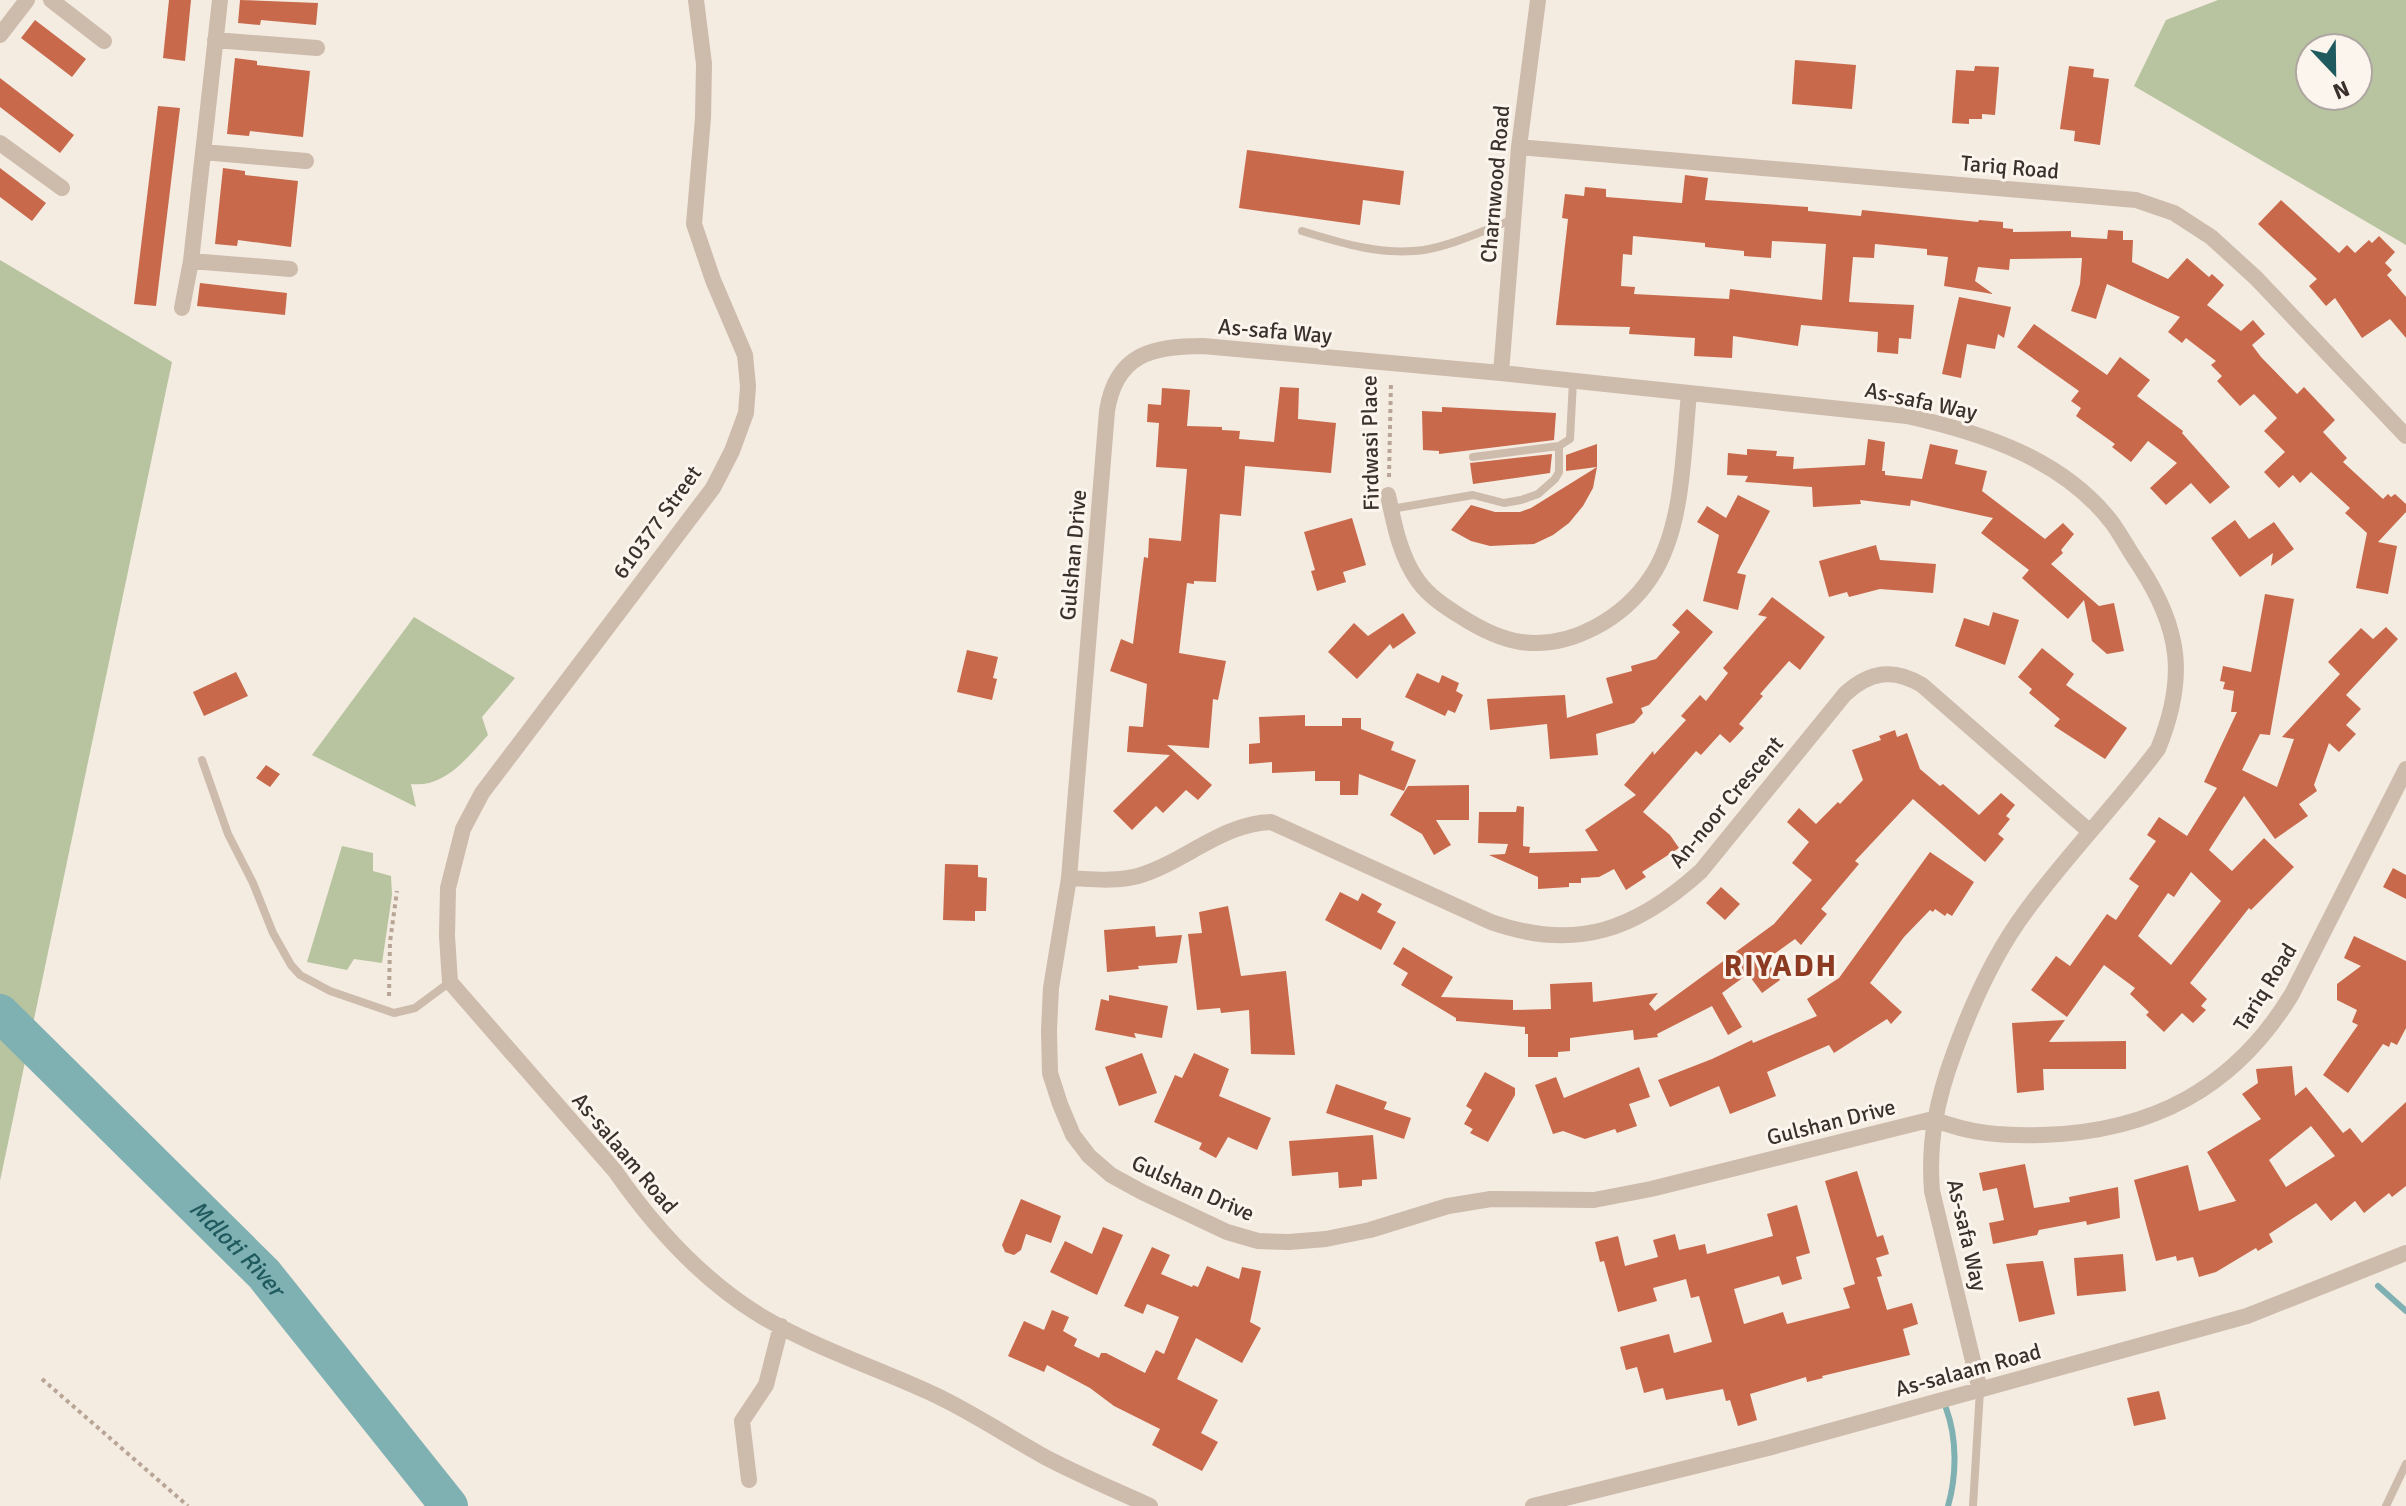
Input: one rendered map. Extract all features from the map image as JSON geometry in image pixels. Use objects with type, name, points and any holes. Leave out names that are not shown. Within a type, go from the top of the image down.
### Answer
[{"type":"street","points":[[0,35],[27,0]]},
{"type":"street","points":[[51,0],[104,41]]},
{"type":"street","points":[[182,308],[191,261],[220,0]]},
{"type":"street","name":"610377 Street","points":[[450,982],[448,888],[463,829],[482,793],[713,488],[732,451],[746,413],[745,355],[713,280],[694,224],[704,78],[696,0]]},
{"type":"street","name":"Charnwood Road","points":[[1501,373],[1519,147],[1538,0]]},
{"type":"street","points":[[215,40],[317,48]]},
{"type":"street","points":[[0,143],[62,188]]},
{"type":"street","name":"Tariq Road","points":[[1519,147],[2136,200],[2174,213],[2211,237],[2256,278],[2406,436]]},
{"type":"street","points":[[203,152],[306,161]]},
{"type":"street","points":[[191,261],[290,269]]},
{"type":"street","name":"As-safa Way","points":[[1125,367],[1136,358],[1155,350],[1174,346],[1203,346],[1573,380],[1689,394],[1791,401],[1907,416],[1960,428],[2010,447],[2073,483],[2112,523],[2164,608],[2173,635],[2176,689],[2171,718],[2158,749],[2024,913],[1990,969],[1966,1022],[1933,1119],[1929,1163],[1932,1191],[1980,1390]]},
{"type":"street","name":"Gulshan Drive","points":[[1125,367],[1115,381],[1107,411],[1069,878],[1051,988],[1049,1030],[1050,1073],[1073,1135],[1089,1156],[1111,1175],[1227,1232],[1258,1241],[1326,1239],[1370,1230],[1448,1206],[1491,1199],[1594,1200],[1651,1189],[1933,1119]]},
{"type":"street","name":"Firdwasi Place","points":[[1390,502],[1402,549],[1419,582],[1439,602],[1474,624],[1517,642],[1570,637],[1607,621],[1631,601],[1662,560],[1674,520],[1689,394]]},
{"type":"street","name":"An-noor Crescent","points":[[1069,878],[1120,879],[1136,876],[1186,856],[1240,827],[1271,822],[1516,931],[1575,936],[1604,931],[1644,915],[1675,895],[1692,879],[1845,694],[1863,680],[1885,674],[1907,675],[1922,685],[2089,831]]},
{"type":"street","name":"Tariq Road","points":[[1933,1119],[1954,1128],[1998,1136],[2082,1133],[2134,1121],[2164,1110],[2220,1078],[2274,1023],[2292,994],[2406,769]]},
{"type":"street","name":"As-salaam Road","points":[[450,982],[615,1171],[636,1202],[686,1256],[728,1292],[781,1326],[933,1394],[1046,1457],[1150,1506]]},
{"type":"street","name":"As-salaam Road","points":[[1533,1506],[1768,1448],[2247,1316],[2406,1253]]},
{"type":"street","points":[[749,1480],[742,1421],[766,1385],[781,1326]]},
{"type":"lane","points":[[1302,231],[1354,247],[1411,251],[1427,250],[1513,219]]},
{"type":"lane","points":[[1473,457],[1559,446],[1570,439],[1573,380]]},
{"type":"lane","points":[[1390,502],[1473,495],[1504,503],[1521,500],[1538,494],[1555,479],[1559,472],[1559,446]]},
{"type":"lane","points":[[202,760],[228,834],[291,965],[312,983],[394,1013],[415,1008],[450,982]]},
{"type":"lane","points":[[1973,1506],[1980,1390]]},
{"type":"lane","points":[[2386,1506],[2406,1464]]},
{"type":"path","name":"Firdwasi Place","points":[[1390,502],[1391,363]]},
{"type":"path","points":[[394,1013],[389,997],[390,942],[397,891]]},
{"type":"path","points":[[42,1379],[186,1505]]},
{"type":"green space","points":[[2218,0],[2406,0],[2406,245],[2134,86],[2166,20]]},
{"type":"green space","points":[[0,260],[172,362],[0,1181]]},
{"type":"green space","points":[[414,617],[515,678],[482,717],[488,735],[463,762],[434,781],[411,784],[416,807],[312,755]]},
{"type":"green space","points":[[342,846],[373,853],[373,871],[391,876],[392,895],[382,963],[354,959],[347,970],[307,962]]},
{"type":"building","points":[[169,0],[191,0],[185,61],[163,58]]},
{"type":"building","points":[[240,0],[318,3],[316,25],[261,20],[260,25],[238,23]]},
{"type":"building","points":[[35,20],[86,59],[72,77],[21,38]]},
{"type":"building","points":[[235,58],[257,61],[257,65],[310,71],[303,137],[250,131],[249,136],[227,134]]},
{"type":"building","points":[[1795,60],[1856,65],[1852,109],[1792,104]]},
{"type":"building","points":[[1975,66],[1999,67],[1995,115],[1982,114],[1982,119],[1969,119],[1969,124],[1952,123],[1956,70],[1974,71]]},
{"type":"building","points":[[2069,66],[2094,69],[2093,77],[2109,79],[2100,145],[2074,141],[2075,131],[2060,129]]},
{"type":"building","points":[[0,78],[74,135],[60,153],[0,107]]},
{"type":"building","points":[[158,106],[180,108],[156,306],[134,304]]},
{"type":"building","points":[[1247,150],[1404,171],[1400,205],[1363,200],[1360,225],[1239,208]]},
{"type":"building","points":[[0,168],[46,203],[32,221],[0,197]]},
{"type":"building","points":[[223,168],[245,171],[245,175],[298,181],[291,247],[238,240],[237,246],[215,244]]},
{"type":"building","points":[[1685,175],[1708,178],[1705,200],[1808,207],[1808,211],[1861,216],[1862,210],[2003,222],[2003,228],[2013,229],[2013,232],[2071,231],[2071,237],[2107,239],[2108,230],[2123,231],[2123,240],[2133,240],[2132,262],[2168,279],[2187,258],[2224,285],[2207,305],[2241,331],[2253,320],[2265,334],[2252,345],[2261,357],[2297,394],[2304,387],[2335,420],[2323,432],[2347,458],[2343,462],[2383,499],[2388,494],[2391,497],[2395,494],[2406,504],[2406,512],[2378,542],[2397,546],[2388,594],[2356,588],[2367,533],[2345,513],[2350,508],[2311,472],[2300,483],[2293,475],[2279,488],[2264,472],[2285,452],[2264,431],[2277,418],[2254,394],[2240,406],[2217,381],[2222,376],[2211,365],[2216,361],[2186,338],[2182,343],[2168,332],[2180,317],[2107,284],[2096,319],[2071,311],[2080,284],[2082,258],[2010,259],[2009,270],[1978,267],[1975,281],[1993,294],[1944,286],[1948,257],[1927,255],[1927,249],[1875,244],[1874,258],[1853,257],[1849,302],[1914,305],[1911,339],[1899,338],[1898,354],[1877,352],[1878,332],[1801,325],[1798,346],[1733,336],[1732,358],[1694,356],[1695,338],[1629,334],[1630,327],[1556,325],[1568,219],[1562,218],[1565,194],[1584,196],[1585,187],[1606,189],[1606,197],[1682,203]],"holes":[[[1633,236],[1705,243],[1705,247],[1744,251],[1744,256],[1771,258],[1772,241],[1826,244],[1822,300],[1730,289],[1729,299],[1634,294],[1635,287],[1621,286],[1623,254],[1632,255]]]},
{"type":"building","points":[[2281,200],[2339,253],[2347,245],[2355,253],[2369,240],[2372,243],[2379,236],[2395,252],[2385,263],[2392,270],[2387,275],[2406,297],[2406,338],[2390,319],[2362,338],[2335,298],[2326,306],[2309,286],[2317,279],[2258,224]]},
{"type":"building","points":[[200,283],[287,293],[285,315],[197,306]]},
{"type":"building","points":[[1959,297],[2011,307],[2004,338],[1998,334],[1995,349],[1967,344],[1961,378],[1942,374]]},
{"type":"building","points":[[2034,324],[2107,375],[2120,357],[2150,380],[2137,396],[2183,431],[2230,487],[2210,504],[2191,483],[2166,505],[2150,488],[2177,463],[2148,441],[2131,462],[2112,447],[2115,444],[2076,416],[2081,408],[2071,401],[2079,391],[2017,347]]},
{"type":"building","points":[[1280,387],[1299,388],[1298,419],[1336,423],[1331,473],[1245,466],[1241,516],[1220,514],[1216,582],[1187,583],[1179,653],[1226,661],[1218,700],[1213,699],[1209,748],[1167,745],[1212,785],[1198,800],[1186,790],[1163,813],[1156,806],[1132,830],[1113,811],[1170,755],[1127,752],[1129,726],[1143,727],[1147,684],[1110,671],[1121,639],[1133,644],[1149,538],[1181,541],[1187,469],[1156,467],[1159,423],[1147,422],[1148,404],[1161,405],[1162,388],[1190,390],[1187,426],[1222,427],[1222,430],[1240,431],[1239,439],[1274,442]]},
{"type":"building","points":[[1442,407],[1556,413],[1554,440],[1439,454],[1439,451],[1423,450],[1422,411],[1442,412]]},
{"type":"building","points":[[1868,439],[1885,442],[1882,471],[1885,475],[1922,479],[1930,444],[1958,450],[1955,464],[1987,471],[1982,491],[2045,539],[2063,523],[2074,534],[2061,550],[2063,553],[2051,564],[2099,606],[2114,603],[2124,651],[2107,654],[2092,641],[2084,600],[2068,619],[2022,578],[2029,570],[1981,533],[1993,518],[1911,500],[1910,506],[1860,500],[1861,504],[1813,507],[1812,487],[1745,482],[1748,476],[1727,475],[1728,453],[1747,455],[1747,449],[1777,451],[1776,456],[1794,457],[1793,469],[1865,465]]},
{"type":"building","points":[[1597,444],[1597,467],[1566,471],[1566,455]]},
{"type":"building","points":[[1552,454],[1550,473],[1473,484],[1470,463]]},
{"type":"building","points":[[1597,467],[1593,488],[1583,506],[1569,523],[1534,544],[1490,546],[1471,541],[1451,530],[1471,505],[1495,512],[1520,512]]},
{"type":"building","points":[[1738,495],[1770,511],[1737,573],[1746,575],[1738,610],[1703,601],[1719,535],[1697,522],[1707,506],[1726,518]]},
{"type":"building","points":[[1352,518],[1366,565],[1343,572],[1346,582],[1317,591],[1311,571],[1315,570],[1304,532]]},
{"type":"building","points":[[2235,520],[2249,539],[2274,522],[2294,549],[2271,566],[2273,553],[2240,577],[2211,538]]},
{"type":"building","points":[[1876,545],[1880,560],[1936,564],[1933,593],[1880,589],[1849,597],[1847,592],[1829,597],[1819,561]]},
{"type":"building","points":[[2265,594],[2294,599],[2270,735],[2260,734],[2242,770],[2277,787],[2294,739],[2282,737],[2340,674],[2328,662],[2361,628],[2373,639],[2386,627],[2398,639],[2346,695],[2361,709],[2346,725],[2356,734],[2339,752],[2329,743],[2314,785],[2317,791],[2299,804],[2308,816],[2275,839],[2244,796],[2209,850],[2232,871],[2264,838],[2294,867],[2251,910],[2249,908],[2190,983],[2207,999],[2201,1006],[2206,1010],[2193,1023],[2182,1013],[2164,1032],[2130,994],[2135,988],[2104,965],[2067,1017],[2031,990],[2056,956],[2070,966],[2107,914],[2116,920],[2139,886],[2129,879],[2156,841],[2147,835],[2159,817],[2187,836],[2217,788],[2204,782],[2237,712],[2231,712],[2234,691],[2223,689],[2225,682],[2220,681],[2223,666],[2251,672]],"holes":[[[2191,872],[2221,901],[2171,965],[2138,936],[2168,893],[2174,897]]]},
{"type":"building","points":[[1772,597],[1825,637],[1800,670],[1789,661],[1760,694],[1763,696],[1739,724],[1744,728],[1730,743],[1720,734],[1701,755],[1696,751],[1643,812],[1670,835],[1679,848],[1642,872],[1646,877],[1626,890],[1614,869],[1599,877],[1581,878],[1581,883],[1569,883],[1569,887],[1538,889],[1538,877],[1489,855],[1505,854],[1508,844],[1478,843],[1479,812],[1516,812],[1517,806],[1524,807],[1523,846],[1530,847],[1529,853],[1598,851],[1585,830],[1636,795],[1624,785],[1653,751],[1654,755],[1686,720],[1681,716],[1700,695],[1706,701],[1728,673],[1723,668],[1767,617],[1758,615]]},
{"type":"building","points":[[1687,609],[1713,632],[1649,705],[1641,708],[1643,713],[1634,723],[1596,734],[1598,755],[1550,759],[1547,724],[1490,730],[1487,699],[1565,695],[1567,718],[1613,703],[1606,678],[1632,671],[1631,666],[1656,659],[1680,632],[1672,625]]},
{"type":"building","points":[[1993,612],[2019,620],[2005,665],[1955,646],[1964,618],[1989,626]]},
{"type":"building","points":[[1403,613],[1416,633],[1393,649],[1390,644],[1357,679],[1328,652],[1354,623],[1368,636]]},
{"type":"building","points":[[2042,648],[2074,674],[2066,685],[2127,728],[2105,759],[2054,726],[2060,719],[2029,693],[2032,689],[2018,677]]},
{"type":"building","points":[[967,650],[998,657],[992,700],[957,692]]},
{"type":"building","points":[[236,672],[248,696],[204,716],[193,692]]},
{"type":"building","points":[[1417,673],[1439,683],[1442,675],[1459,683],[1456,691],[1463,695],[1455,713],[1448,710],[1445,716],[1405,697]]},
{"type":"building","points":[[1305,715],[1305,726],[1342,726],[1342,718],[1361,718],[1361,729],[1394,742],[1391,750],[1416,760],[1404,791],[1359,774],[1358,795],[1340,795],[1340,781],[1315,781],[1315,771],[1272,773],[1272,762],[1249,764],[1249,744],[1260,743],[1259,717]]},
{"type":"building","points":[[1895,730],[1897,737],[1907,733],[1920,769],[1979,815],[2001,793],[2015,805],[2006,816],[2010,819],[1998,834],[2004,839],[1985,862],[1913,799],[1855,861],[1859,864],[1821,909],[1827,914],[1801,945],[1795,939],[1766,960],[1780,980],[1762,993],[1748,974],[1722,993],[1742,1027],[1728,1035],[1712,1006],[1657,1034],[1658,1037],[1634,1040],[1633,1030],[1570,1038],[1570,1051],[1558,1052],[1558,1057],[1528,1057],[1525,1027],[1456,1021],[1456,1018],[1401,985],[1408,973],[1393,964],[1403,947],[1453,977],[1441,997],[1513,1000],[1513,1010],[1551,1009],[1550,984],[1592,982],[1593,1002],[1658,993],[1649,1004],[1655,1011],[1774,924],[1812,880],[1792,863],[1809,842],[1787,822],[1799,808],[1816,824],[1838,802],[1840,804],[1863,780],[1852,750],[1881,740],[1879,736]]},
{"type":"building","points":[[266,765],[280,774],[270,787],[256,778]]},
{"type":"building","points":[[1469,785],[1469,820],[1436,820],[1451,845],[1434,855],[1422,834],[1390,815],[1408,786]]},
{"type":"building","points":[[1930,852],[1974,882],[1952,916],[1930,910],[1904,937],[1870,983],[1902,1012],[1891,1024],[1887,1019],[1834,1053],[1829,1045],[1767,1072],[1776,1096],[1730,1114],[1719,1086],[1670,1107],[1658,1080],[1817,1016],[1807,999],[1839,978]]},
{"type":"building","points":[[945,864],[978,865],[978,877],[987,878],[986,911],[975,911],[975,921],[943,920]]},
{"type":"building","points":[[2393,868],[2406,875],[2406,899],[2383,887]]},
{"type":"building","points":[[1721,887],[1740,904],[1725,920],[1706,903]]},
{"type":"building","points":[[1340,892],[1358,901],[1362,893],[1382,904],[1377,912],[1396,922],[1381,950],[1325,920]]},
{"type":"building","points":[[1228,906],[1241,976],[1286,971],[1295,1055],[1251,1054],[1249,1010],[1221,1013],[1220,1008],[1197,1010],[1188,934],[1202,933],[1199,912]]},
{"type":"building","points":[[1155,926],[1156,937],[1182,935],[1177,963],[1107,972],[1104,930]]},
{"type":"building","points":[[2354,936],[2406,961],[2406,1028],[2397,1045],[2391,1042],[2389,1047],[2383,1044],[2348,1093],[2323,1075],[2358,1025],[2352,1022],[2357,1010],[2337,1000],[2337,984],[2361,966],[2344,958]]},
{"type":"building","points":[[1109,995],[1168,1006],[1162,1038],[1134,1033],[1136,1038],[1095,1030],[1101,999],[1109,1001]]},
{"type":"building","points":[[2065,1020],[2049,1042],[2126,1041],[2126,1069],[2043,1069],[2044,1090],[2017,1093],[2012,1023]]},
{"type":"building","points":[[1142,1053],[1157,1093],[1119,1106],[1105,1067]]},
{"type":"building","points":[[1194,1053],[1229,1069],[1219,1096],[1271,1118],[1257,1150],[1228,1137],[1216,1158],[1199,1149],[1202,1143],[1154,1122],[1175,1075],[1182,1078]]},
{"type":"building","points":[[2292,1066],[2295,1096],[2306,1087],[2343,1133],[2350,1128],[2362,1143],[2406,1102],[2406,1186],[2392,1197],[2389,1193],[2364,1213],[2355,1201],[2331,1221],[2316,1203],[2269,1234],[2273,1242],[2258,1251],[2256,1248],[2216,1272],[2199,1277],[2193,1257],[2177,1261],[2176,1256],[2156,1261],[2134,1180],[2188,1165],[2199,1211],[2236,1201],[2207,1152],[2261,1119],[2242,1094],[2258,1083],[2256,1069]],"holes":[[[2311,1126],[2335,1156],[2286,1187],[2269,1160]]]},
{"type":"building","points":[[1639,1067],[1650,1097],[1629,1104],[1637,1126],[1617,1133],[1615,1129],[1585,1139],[1563,1131],[1553,1134],[1535,1085],[1556,1077],[1564,1098]]},
{"type":"building","points":[[1485,1072],[1515,1088],[1515,1095],[1488,1142],[1470,1133],[1473,1129],[1464,1124],[1472,1110],[1466,1106]]},
{"type":"building","points":[[1336,1084],[1387,1102],[1384,1109],[1411,1118],[1404,1139],[1326,1113]]},
{"type":"building","points":[[1373,1135],[1377,1179],[1362,1180],[1362,1186],[1339,1188],[1338,1172],[1292,1176],[1289,1141]]},
{"type":"building","points":[[2025,1164],[2034,1208],[2070,1202],[2069,1197],[2118,1187],[2120,1218],[2039,1230],[2037,1235],[1993,1244],[1989,1223],[2004,1220],[1997,1188],[1983,1191],[1979,1173]]},
{"type":"building","points":[[1857,1171],[1877,1237],[1883,1235],[1889,1254],[1876,1258],[1882,1276],[1877,1277],[1887,1310],[1912,1303],[1918,1324],[1903,1329],[1910,1355],[1807,1382],[1806,1377],[1750,1394],[1757,1420],[1738,1426],[1723,1389],[1666,1400],[1663,1388],[1644,1393],[1637,1367],[1626,1370],[1620,1347],[1669,1334],[1674,1353],[1712,1342],[1699,1296],[1691,1298],[1686,1279],[1653,1288],[1657,1301],[1618,1312],[1604,1261],[1600,1262],[1595,1242],[1618,1236],[1625,1266],[1658,1257],[1653,1240],[1675,1234],[1679,1250],[1705,1244],[1707,1254],[1773,1236],[1767,1214],[1797,1205],[1810,1253],[1796,1257],[1802,1279],[1782,1285],[1779,1276],[1734,1289],[1744,1324],[1783,1312],[1787,1324],[1850,1308],[1843,1288],[1855,1284],[1825,1181]]},
{"type":"building","points":[[1021,1199],[1061,1216],[1051,1243],[1026,1234],[1021,1250],[1014,1255],[1005,1252],[1002,1245]]},
{"type":"building","points":[[1103,1227],[1123,1235],[1097,1295],[1050,1272],[1065,1241],[1092,1254]]},
{"type":"building","points":[[1152,1247],[1170,1255],[1161,1274],[1192,1287],[1198,1287],[1207,1266],[1239,1279],[1242,1267],[1261,1271],[1250,1322],[1261,1328],[1242,1363],[1196,1338],[1177,1379],[1218,1400],[1201,1433],[1218,1442],[1202,1471],[1152,1445],[1160,1429],[1114,1406],[1090,1388],[1047,1365],[1044,1372],[1008,1356],[1024,1321],[1044,1330],[1052,1310],[1069,1317],[1063,1331],[1077,1339],[1074,1346],[1099,1358],[1101,1353],[1106,1353],[1145,1373],[1156,1350],[1164,1354],[1179,1317],[1147,1304],[1143,1314],[1124,1306]]},
{"type":"building","points":[[2123,1254],[2126,1291],[2077,1296],[2074,1258]]},
{"type":"building","points":[[2043,1261],[2055,1314],[2019,1322],[2006,1264]]},
{"type":"building","points":[[2159,1391],[2166,1419],[2134,1426],[2127,1398]]},
{"type":"waterway","name":"Mdloti River","points":[[0,1013],[264,1274],[449,1506]]},
{"type":"waterway","points":[[2378,1286],[2406,1311]]},
{"type":"waterway","points":[[1946,1408],[1954,1457],[1948,1506]]},
{"type":"district","name":"RIYADH","points":[[1781,966]]}]
